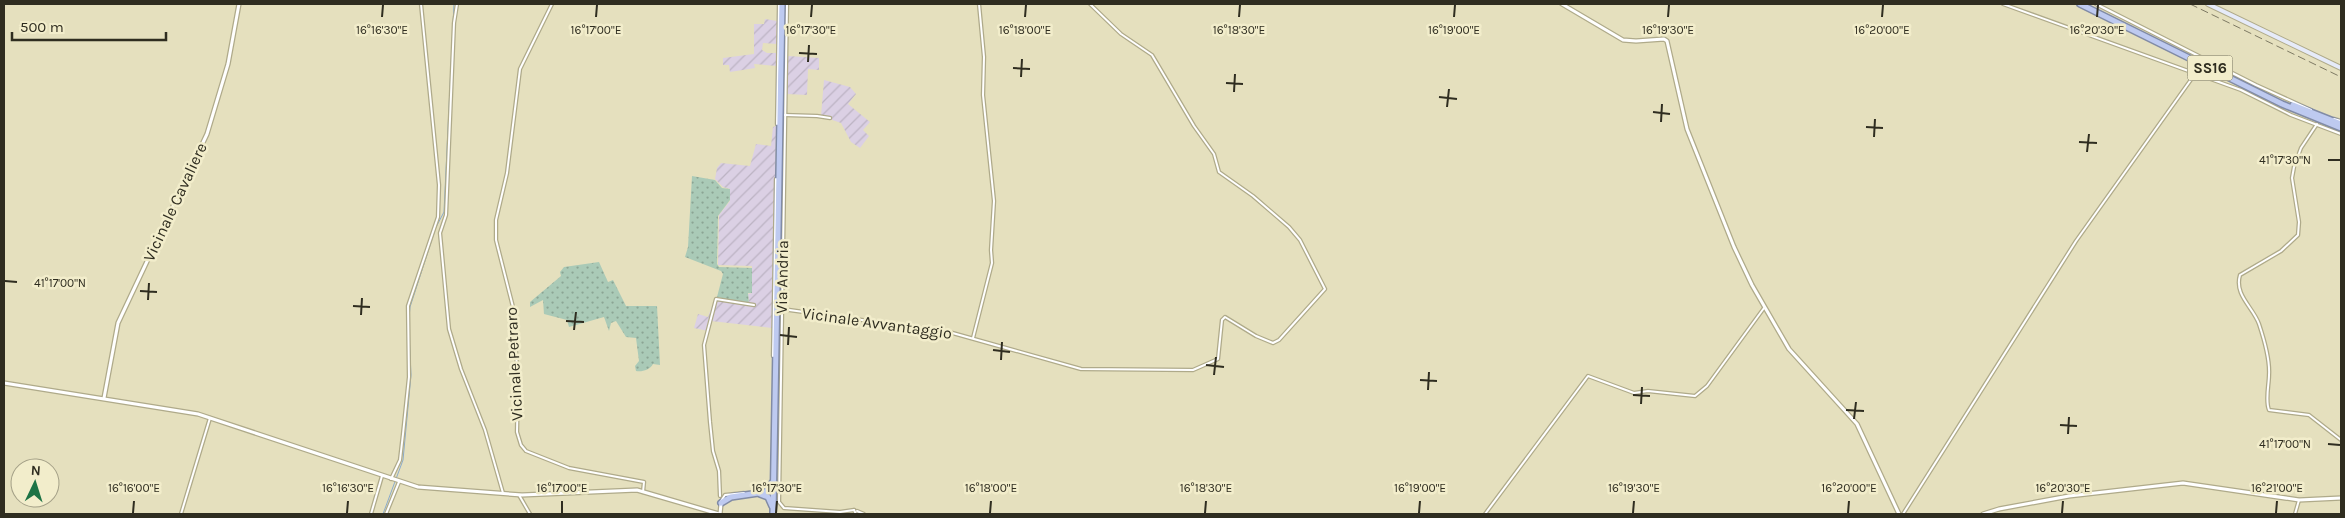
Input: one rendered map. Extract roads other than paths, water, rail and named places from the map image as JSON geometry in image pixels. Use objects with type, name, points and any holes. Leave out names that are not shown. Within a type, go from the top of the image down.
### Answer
[{"type":"highway","points":[[774,514],[783,4]]},
{"type":"highway","points":[[774,514],[783,4]]},
{"type":"highway","name":"SS16","points":[[2080,4],[2282,104],[2341,128]]},
{"type":"highway","name":"SS16","points":[[2086,4],[2282,100],[2341,122]]},
{"type":"highway","points":[[759,494],[771,487],[774,470]]},
{"type":"highway","points":[[721,502],[731,496],[759,494],[768,497],[771,501],[774,514]]},
{"type":"main road","points":[[2208,4],[2341,68]]},
{"type":"street","name":"Vicinale Cavaliere","points":[[104,398],[118,323],[207,134],[228,64],[239,4]]},
{"type":"street","points":[[386,514],[400,460],[403,434],[409,377],[408,306],[438,217],[439,208],[438,171],[421,4]]},
{"type":"street","points":[[457,4],[454,24],[446,215],[440,233],[447,316],[453,344],[485,430],[503,493]]},
{"type":"street","name":"Vicinale Petraro","points":[[552,4],[520,69],[507,173],[496,220],[496,240],[513,307],[518,383],[518,432],[526,451],[569,468],[644,482],[643,492]]},
{"type":"street","name":"Via Andria","points":[[783,4],[785,115],[779,504],[784,508],[840,512],[855,510]]},
{"type":"street","name":"Via Andria","points":[[721,502],[725,494],[766,490],[772,481],[783,4]]},
{"type":"street","points":[[972,338],[992,263],[994,201],[983,95],[984,56],[979,4]]},
{"type":"street","name":"Vicinale Avvantaggio","points":[[782,309],[923,328],[972,338],[1080,369],[1193,370],[1218,358],[1223,318],[1227,317],[1256,336],[1276,343],[1325,289],[1300,240],[1289,227],[1253,196],[1219,172],[1214,154],[1194,126],[1152,55],[1121,34],[1090,4]]},
{"type":"street","points":[[1562,4],[1623,40],[1664,39],[1667,41],[1686,129],[1734,247],[1765,308],[1793,354],[1857,424],[1901,514]]},
{"type":"street","points":[[2003,4],[2253,95],[2273,107],[2341,134]]},
{"type":"street","points":[[2096,4],[2256,85],[2341,122]]},
{"type":"street","points":[[1901,514],[2076,241],[2195,74]]},
{"type":"street","points":[[785,115],[830,118]]},
{"type":"street","points":[[2317,124],[2301,148],[2293,172],[2300,231],[2281,251],[2240,275],[2239,285],[2259,327],[2270,372],[2269,410],[2309,416],[2341,440]]},
{"type":"street","points":[[720,512],[719,471],[713,451],[704,345],[716,299],[754,305]]},
{"type":"street","points":[[1485,514],[1588,376],[1634,393],[1648,391],[1695,396],[1707,386],[1765,308]]},
{"type":"street","points":[[4,383],[198,414],[418,487],[519,495],[629,490],[643,492],[713,513],[720,512],[726,514]]},
{"type":"street","points":[[181,514],[210,418]]},
{"type":"street","points":[[371,514],[382,475]]},
{"type":"street","points":[[1983,514],[1999,509],[2069,496],[2183,483],[2299,500],[2341,498]]},
{"type":"street","points":[[519,495],[530,514]]},
{"type":"street","points":[[2295,514],[2299,500]]},
{"type":"street","points":[[855,510],[857,514]]},
{"type":"street","points":[[855,510],[864,514]]},
{"type":"waterway","points":[[435,229],[444,212],[454,4]]},
{"type":"waterway","points":[[409,318],[410,307],[434,233]]},
{"type":"waterway","points":[[383,514],[403,460],[411,375],[409,334]]},
{"type":"railway","points":[[2190,4],[2341,77]]}]
